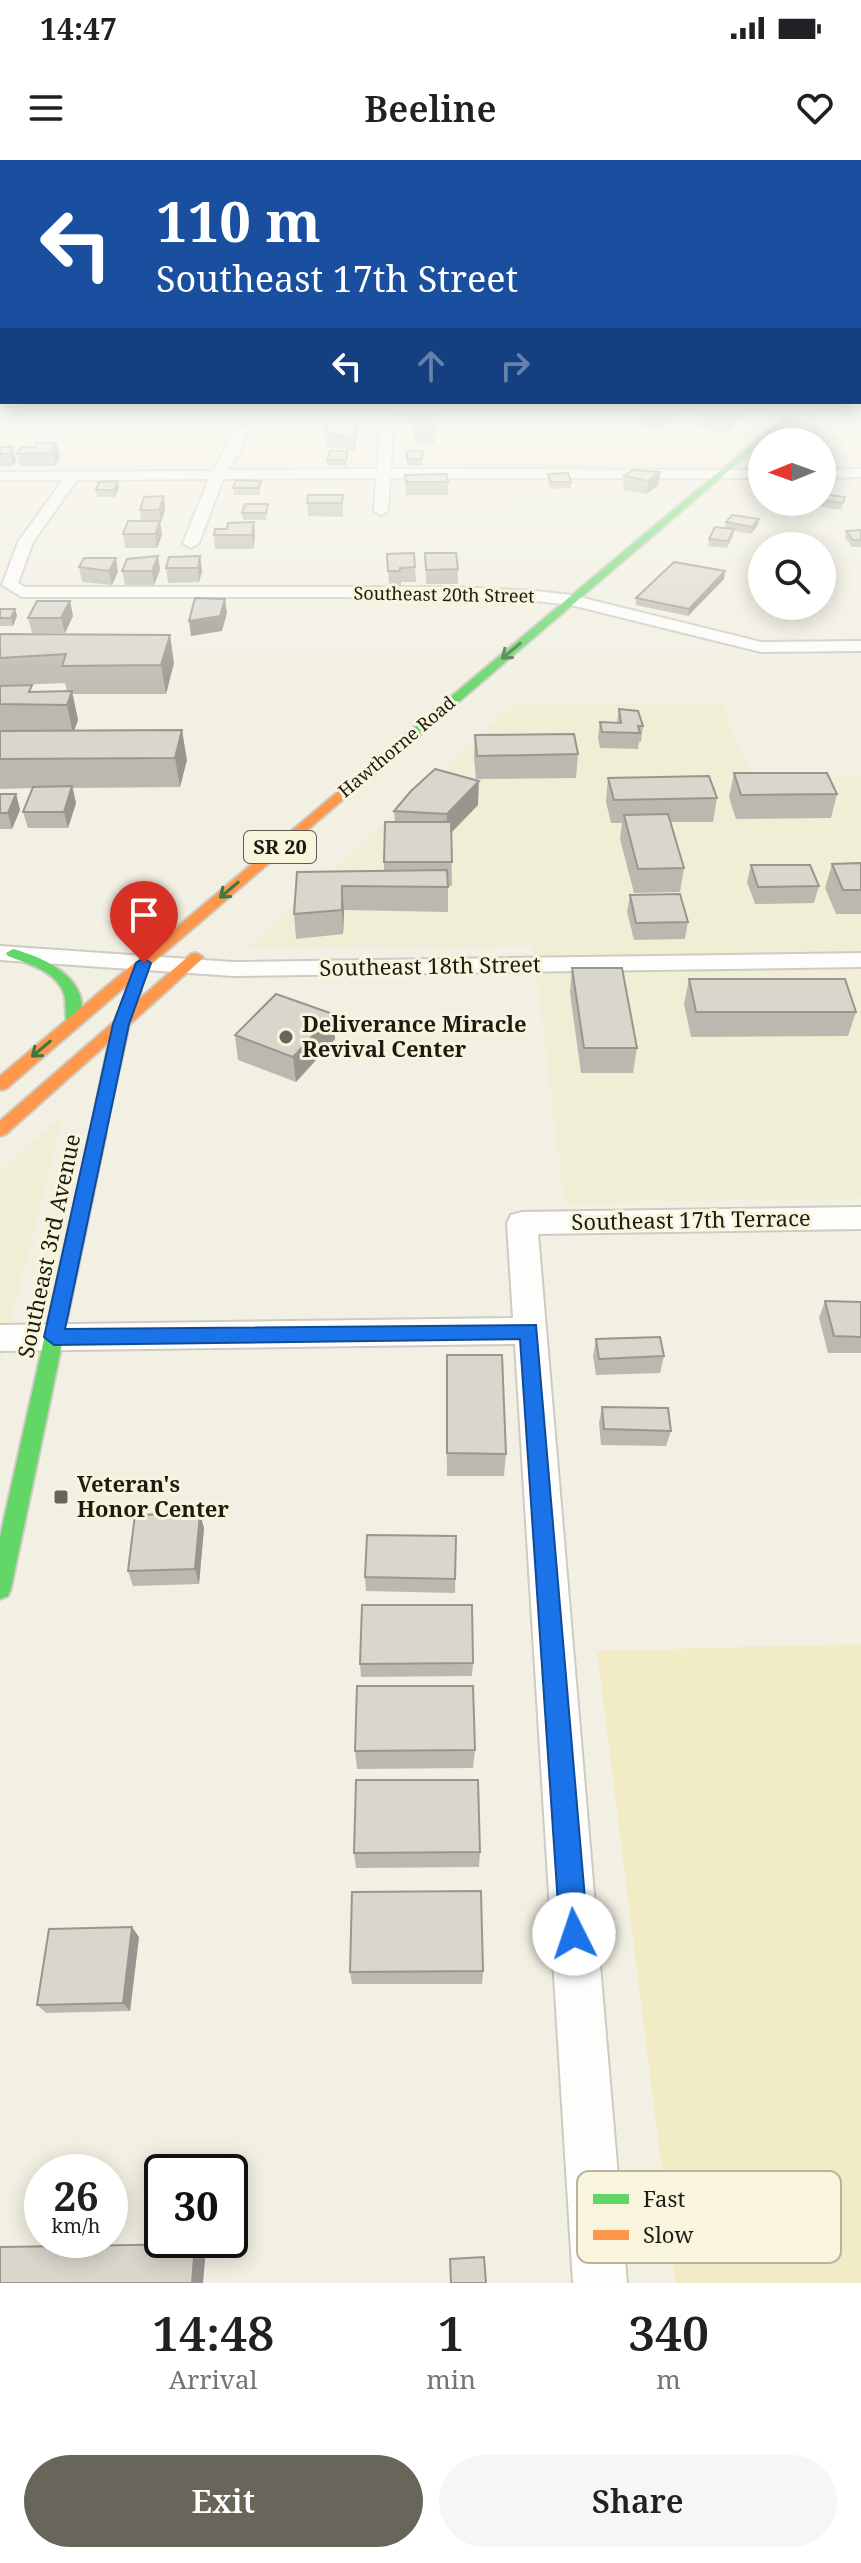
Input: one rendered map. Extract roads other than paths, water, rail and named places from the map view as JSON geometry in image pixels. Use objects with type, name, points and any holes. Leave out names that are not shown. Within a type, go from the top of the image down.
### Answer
[{"type":"main road","name":"Hawthorne Road","points":[[0,1085],[677,510]]},
{"type":"main road","points":[[596,615],[624,589]]},
{"type":"main road","points":[[0,1130],[216,939]]},
{"type":"main road","points":[[6,953],[52,969],[72,987],[77,995],[73,1022]]},
{"type":"main road","name":"Southeast 3rd Avenue","points":[[0,1588],[121,1024],[144,963]]},
{"type":"street","name":"Southeast 20th Street","points":[[49,510],[23,549],[11,575],[10,585],[21,592],[70,595],[456,592],[571,600],[596,615],[761,647],[861,646]]},
{"type":"street","points":[[191,543],[204,510]]},
{"type":"street","name":"Southeast 18th Street","points":[[6,953],[184,967],[861,960]]},
{"type":"street","name":"Southeast 17th Terrace","points":[[529,1331],[522,1223],[861,1218]]},
{"type":"street","points":[[0,1338],[529,1331],[592,2171]]},
{"type":"street","points":[[599,2263],[600,2283]]},
{"type":"place","name":"Deliverance Miracle Revival Center","points":[[286,1037]]},
{"type":"place","name":"Veteran's Honor Center","points":[[61,1497]]}]
